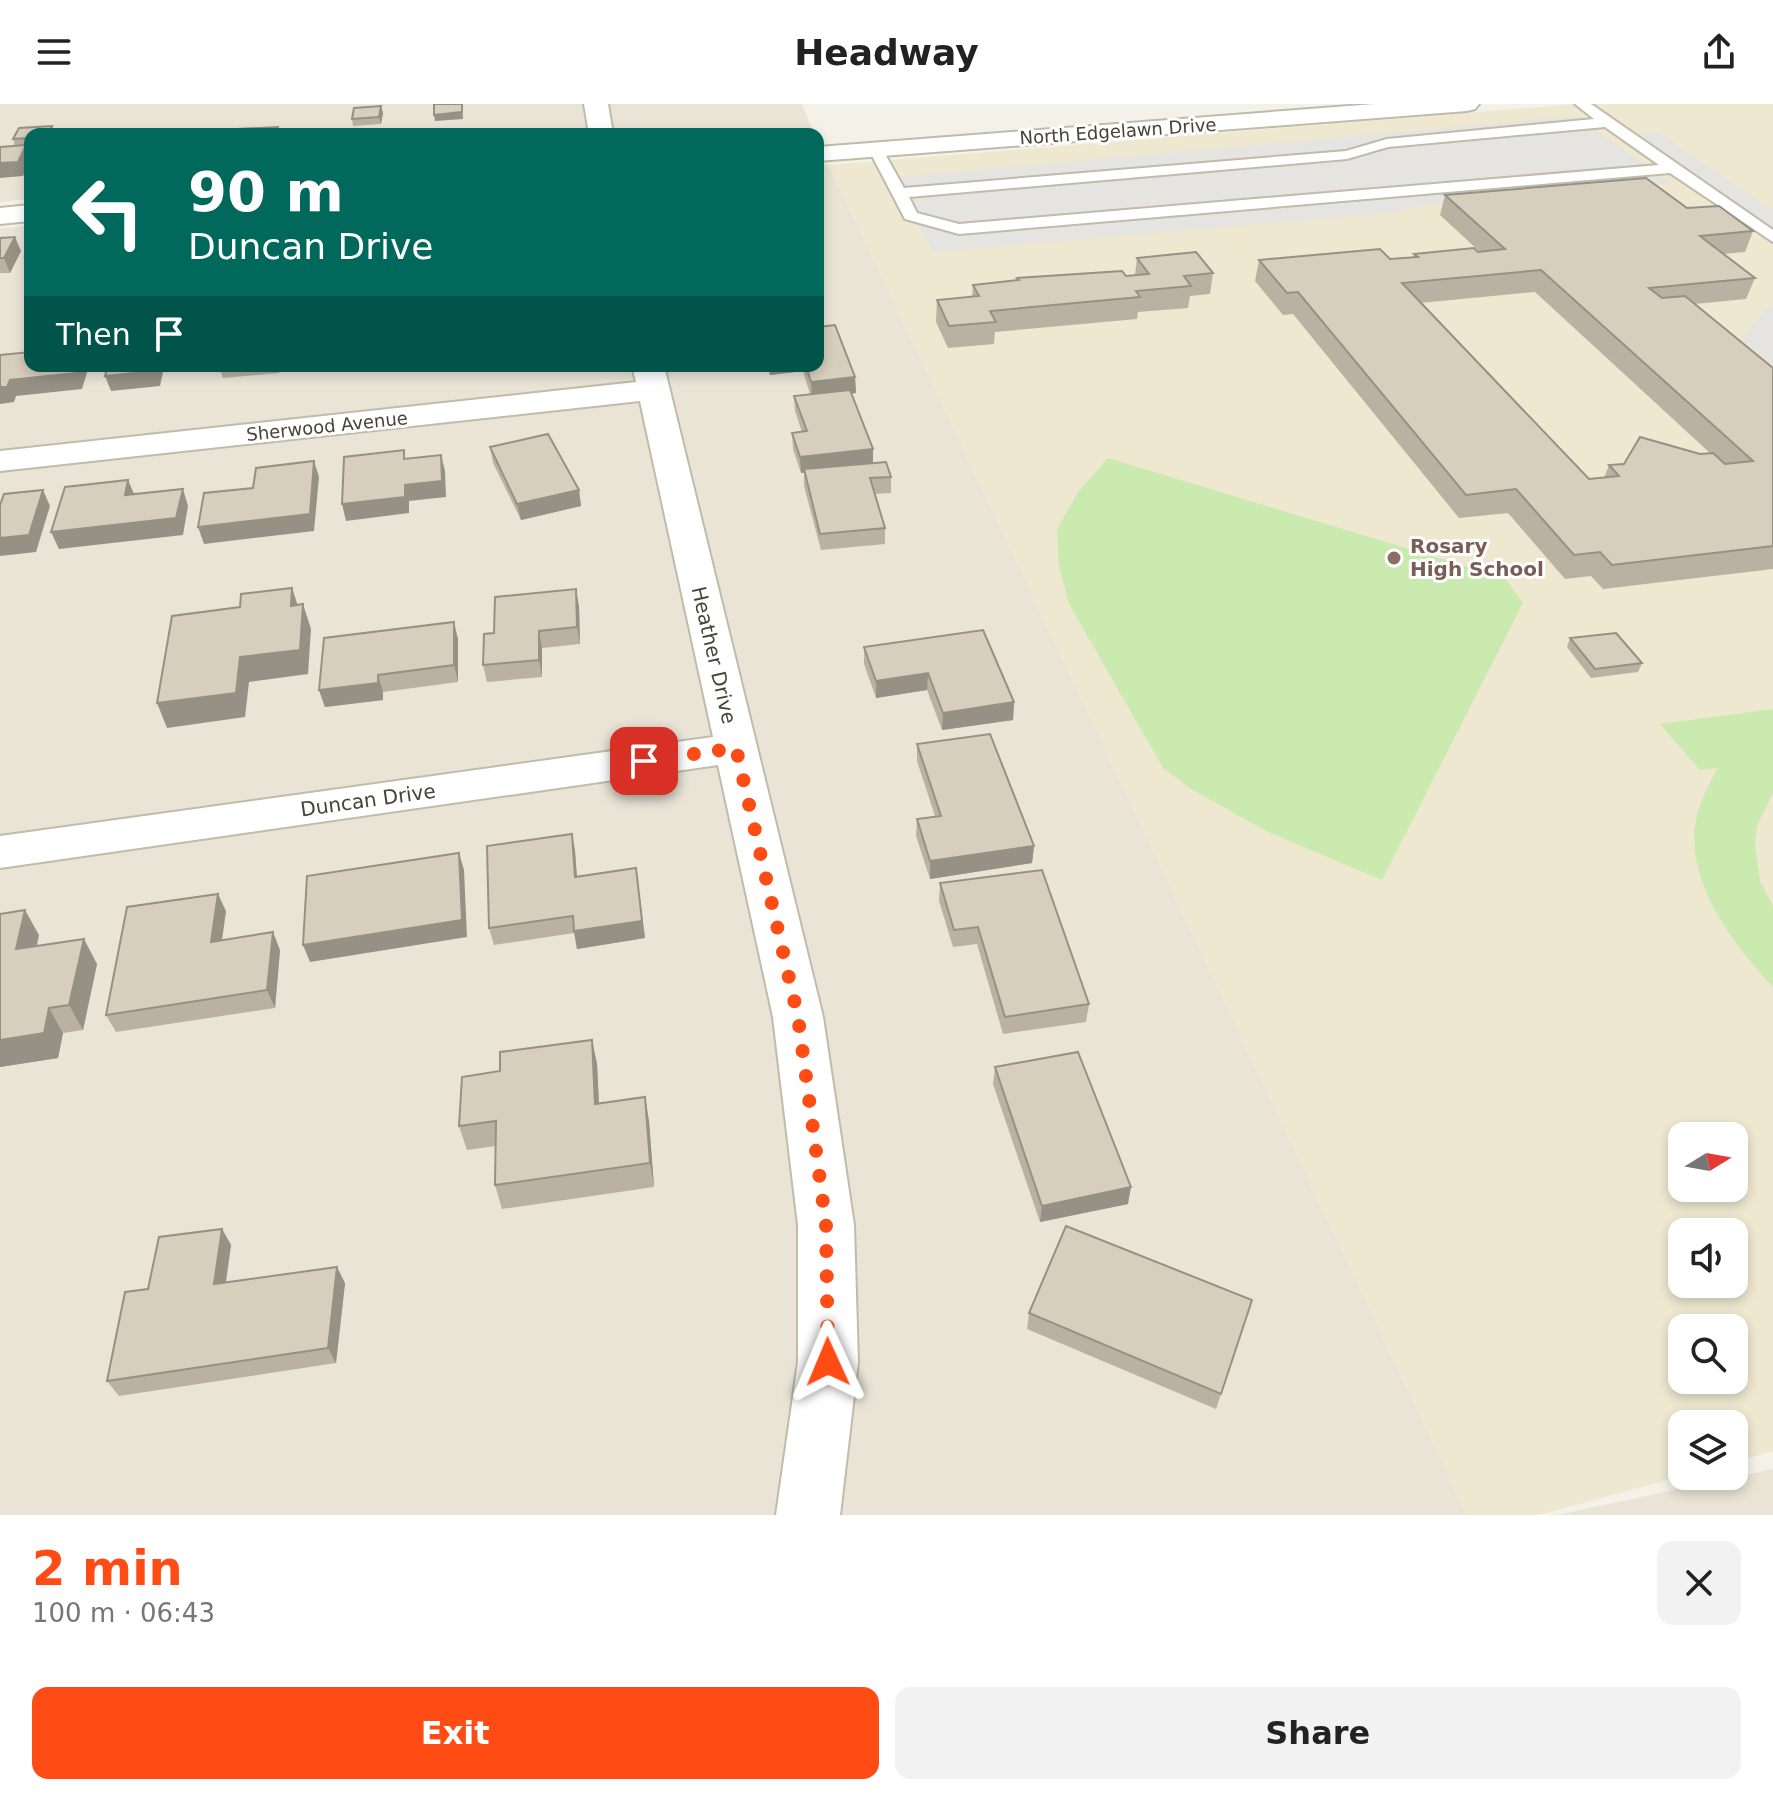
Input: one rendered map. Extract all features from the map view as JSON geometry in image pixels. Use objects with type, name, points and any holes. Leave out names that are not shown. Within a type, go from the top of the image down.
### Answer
[{"type":"street","points":[[596,104],[600,128]]},
{"type":"street","name":"North Edgelawn Drive","points":[[824,154],[1467,104]]},
{"type":"street","points":[[0,216],[24,214]]},
{"type":"street","name":"Sherwood Avenue","points":[[0,461],[651,378]]},
{"type":"street","name":"Heather Drive","points":[[651,378],[798,1017],[826,1225],[828,1362],[808,1515]]},
{"type":"street","name":"Duncan Drive","points":[[0,852],[736,748]]},
{"type":"lane","points":[[1582,104],[1773,237]]},
{"type":"lane","points":[[899,193],[1331,156],[1360,152],[1365,147],[1387,143],[1608,122]]},
{"type":"lane","points":[[876,150],[911,216],[959,229],[1673,168]]},
{"type":"lane","points":[[1331,156],[1371,194]]},
{"type":"shaded area","points":[[0,104],[802,104],[812,128],[24,128],[24,200],[0,202]]},
{"type":"shaded area","name":"Rosary High School","points":[[1575,104],[1773,104],[1773,1451],[1748,1458],[1748,1410],[1668,1410],[1668,1480],[1539,1515],[1467,1515],[829,165]]},
{"type":"shaded area","points":[[1576,116],[1672,183],[1415,206],[1398,212],[933,252],[892,178]]},
{"type":"shaded area","points":[[1658,132],[1773,211],[1773,234],[1632,135]]},
{"type":"shaded area","points":[[824,165],[829,165],[1467,1515],[0,1515],[0,228],[24,226],[24,372],[824,372]]},
{"type":"shaded area","points":[[1773,303],[1773,365],[1740,339]]},
{"type":"shaded area","points":[[1773,1469],[1773,1515],[1557,1515],[1674,1490],[1748,1490],[1748,1474]]},
{"type":"green space","points":[[1108,458],[1505,578],[1523,603],[1382,880],[1268,832],[1191,789],[1163,768],[1069,604],[1059,566],[1057,529],[1078,492]]},
{"type":"green space","points":[[1773,709],[1773,793],[1757,826],[1755,845],[1760,881],[1773,906],[1773,987],[1730,934],[1706,892],[1698,870],[1694,848],[1696,817],[1718,768],[1700,770],[1660,724]]},
{"type":"building","points":[[434,104],[462,104],[462,112],[434,115]]},
{"type":"building","points":[[381,106],[379,117],[352,119],[354,108]]},
{"type":"building","points":[[52,126],[24,128],[24,138],[13,139],[19,128]]},
{"type":"building","points":[[24,145],[24,149],[18,162],[0,163],[0,147]]},
{"type":"building","points":[[1646,178],[1687,208],[1719,206],[1753,231],[1700,236],[1755,278],[1649,288],[1662,298],[1685,296],[1773,368],[1773,546],[1612,565],[1600,552],[1574,555],[1516,489],[1466,495],[1298,292],[1287,293],[1259,260],[1380,249],[1390,259],[1474,248],[1478,252],[1505,249],[1445,195]],"holes":[[[1541,270],[1753,461],[1725,464],[1713,453],[1700,454],[1640,437],[1624,464],[1609,465],[1619,476],[1589,479],[1402,283]]]},
{"type":"building","points":[[15,237],[4,258],[0,258],[0,238]]},
{"type":"building","points":[[1196,252],[1213,273],[1184,276],[1191,286],[1136,291],[1140,297],[990,311],[996,322],[949,326],[937,300],[979,296],[973,285],[1019,280],[1017,278],[1122,271],[1126,276],[1149,274],[1137,258]]},
{"type":"building","points":[[835,325],[855,377],[811,382],[808,372],[824,372],[824,326]]},
{"type":"building","points":[[24,353],[24,372],[76,372],[10,380],[7,387],[0,387],[0,355]]},
{"type":"building","points":[[106,372],[144,372],[105,376]]},
{"type":"building","points":[[850,390],[873,449],[800,457],[792,433],[807,431],[794,396]]},
{"type":"building","points":[[548,434],[579,490],[517,504],[490,447]]},
{"type":"building","points":[[404,450],[404,459],[441,455],[442,481],[405,485],[405,497],[342,504],[344,457]]},
{"type":"building","points":[[314,461],[310,514],[198,527],[204,493],[253,488],[256,468]]},
{"type":"building","points":[[886,462],[891,477],[870,478],[885,528],[820,534],[804,469]]},
{"type":"building","points":[[128,480],[125,495],[183,489],[176,518],[51,532],[65,487]]},
{"type":"building","points":[[43,490],[29,535],[0,538],[0,505],[4,494]]},
{"type":"building","points":[[292,588],[291,606],[303,604],[300,650],[240,657],[236,693],[157,703],[172,616],[240,607],[241,594]]},
{"type":"building","points":[[576,589],[577,627],[539,631],[539,660],[483,665],[484,634],[494,633],[495,597]]},
{"type":"building","points":[[454,622],[454,665],[378,675],[378,683],[319,690],[324,638]]},
{"type":"building","points":[[983,630],[1014,702],[943,713],[928,673],[876,681],[864,647]]},
{"type":"building","points":[[1616,633],[1642,663],[1595,669],[1570,638]]},
{"type":"building","points":[[990,734],[1034,846],[930,861],[917,819],[941,816],[917,744]]},
{"type":"building","points":[[572,834],[575,877],[636,868],[642,921],[574,931],[573,916],[489,928],[487,846]]},
{"type":"building","points":[[459,853],[462,920],[303,945],[307,876]]},
{"type":"building","points":[[1042,870],[1089,1004],[1005,1017],[978,927],[954,930],[940,883]]},
{"type":"building","points":[[218,894],[211,942],[273,932],[267,990],[106,1015],[127,907]]},
{"type":"building","points":[[25,910],[16,949],[84,939],[69,1005],[49,1008],[44,1033],[0,1040],[0,914]]},
{"type":"building","points":[[592,1040],[595,1104],[645,1097],[650,1163],[495,1185],[496,1121],[459,1126],[462,1077],[500,1071],[500,1052]]},
{"type":"building","points":[[1078,1052],[1131,1187],[1042,1206],[995,1067]]},
{"type":"building","points":[[1066,1226],[1252,1300],[1221,1394],[1029,1313]]},
{"type":"building","points":[[222,1229],[214,1284],[337,1267],[328,1348],[107,1381],[125,1292],[148,1289],[159,1237]]},
{"type":"place","name":"Rosary High School","points":[[1394,558]]},
{"type":"route","points":[[644,761],[736,748],[798,1017],[826,1225],[828,1362]]}]
